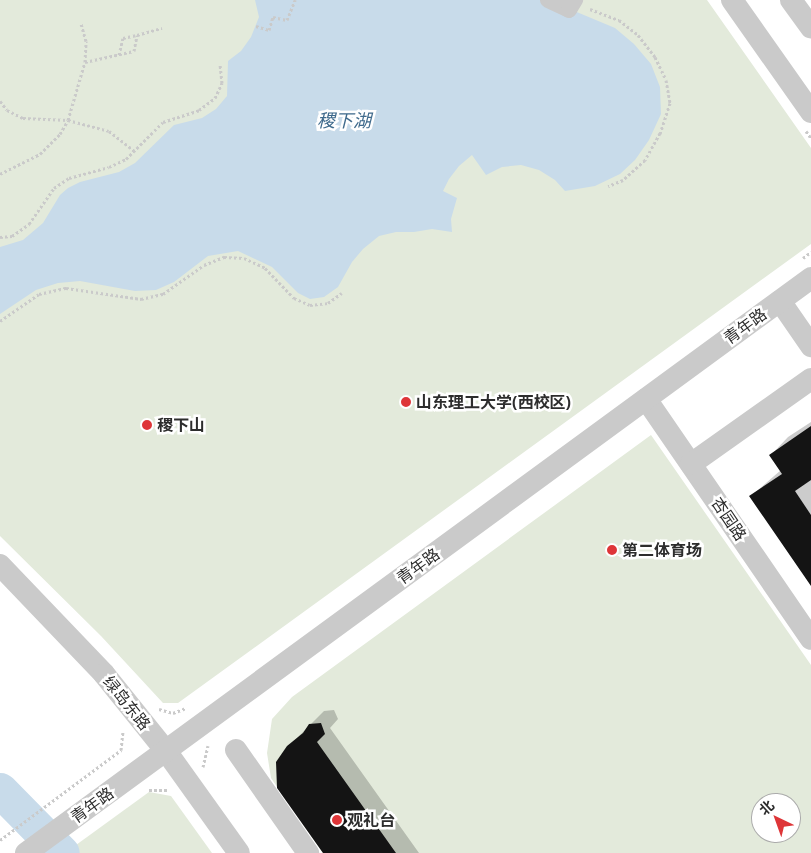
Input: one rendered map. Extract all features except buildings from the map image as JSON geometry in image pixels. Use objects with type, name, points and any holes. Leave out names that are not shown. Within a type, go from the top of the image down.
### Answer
[{"type":"street","points":[[548,0],[569,10],[574,2]]},
{"type":"street","points":[[732,0],[811,112]]},
{"type":"street","points":[[791,0],[811,28]]},
{"type":"street","name":"青年路","points":[[29,851],[780,301],[803,271]]},
{"type":"street","points":[[780,301],[811,346]]},
{"type":"street","points":[[691,464],[811,379]]},
{"type":"street","name":"杏园路","points":[[646,399],[811,639]]},
{"type":"street","name":"绿岛东路","points":[[0,565],[104,674],[166,751],[239,853]]},
{"type":"street","points":[[236,750],[308,853]]},
{"type":"path","points":[[256,26],[269,30],[273,17],[287,20],[295,0]]},
{"type":"path","points":[[574,2],[619,20],[638,35],[655,57],[666,80],[670,103],[660,133],[645,160],[623,180],[608,186]]},
{"type":"path","points":[[0,174],[40,154],[60,134],[68,120],[85,62],[86,41],[81,24]]},
{"type":"path","points":[[119,55],[123,38],[162,28]]},
{"type":"path","points":[[85,62],[134,51],[137,34]]},
{"type":"path","points":[[0,237],[12,236],[29,224],[54,188],[68,178],[109,167],[126,159],[164,122],[199,110],[215,98],[222,83],[220,65]]},
{"type":"path","points":[[0,101],[8,110],[23,118],[68,120],[109,131],[135,151]]},
{"type":"path","points":[[803,271],[811,252]]},
{"type":"path","points":[[0,320],[39,294],[66,288],[141,299],[162,294],[204,265],[224,256],[244,258],[265,268],[294,298],[310,305],[328,303],[342,293]]},
{"type":"path","points":[[153,702],[160,709],[173,713],[193,703]]},
{"type":"path","points":[[0,840],[120,750],[124,735],[122,724]]},
{"type":"path","points":[[205,772],[202,763],[208,745]]},
{"type":"path","points":[[145,790],[163,788],[170,791]]},
{"type":"green space","points":[[0,0],[707,0],[811,148],[811,244],[178,703],[163,703],[101,636],[0,536]]},
{"type":"green space","name":"第二体育场","points":[[651,435],[811,665],[811,853],[323,853],[271,778],[267,753],[272,719],[292,697]]},
{"type":"green space","points":[[149,792],[171,796],[212,853],[65,853]]},
{"type":"water","name":"稷下湖","points":[[255,0],[548,0],[615,28],[634,44],[651,64],[660,87],[661,114],[649,140],[635,160],[620,174],[595,186],[565,191],[555,180],[539,170],[521,165],[502,167],[486,175],[472,155],[459,166],[443,191],[457,198],[451,219],[452,232],[432,229],[396,232],[379,236],[363,249],[352,262],[338,287],[324,297],[310,299],[298,293],[272,267],[238,251],[208,256],[174,282],[156,290],[135,291],[80,281],[58,283],[36,290],[0,314],[0,247],[23,240],[43,223],[60,195],[68,188],[80,182],[119,172],[135,163],[174,125],[202,118],[216,109],[227,96],[228,61],[241,51],[251,37],[259,17]]},
{"type":"waterway","points":[[0,790],[62,853]]},
{"type":"place","name":"山东理工大学(西校区)","points":[[406,402]]},
{"type":"place","name":"稷下山","points":[[147,425]]},
{"type":"place","name":"第二体育场","points":[[612,550]]},
{"type":"place","name":"观礼台","points":[[337,820]]}]
